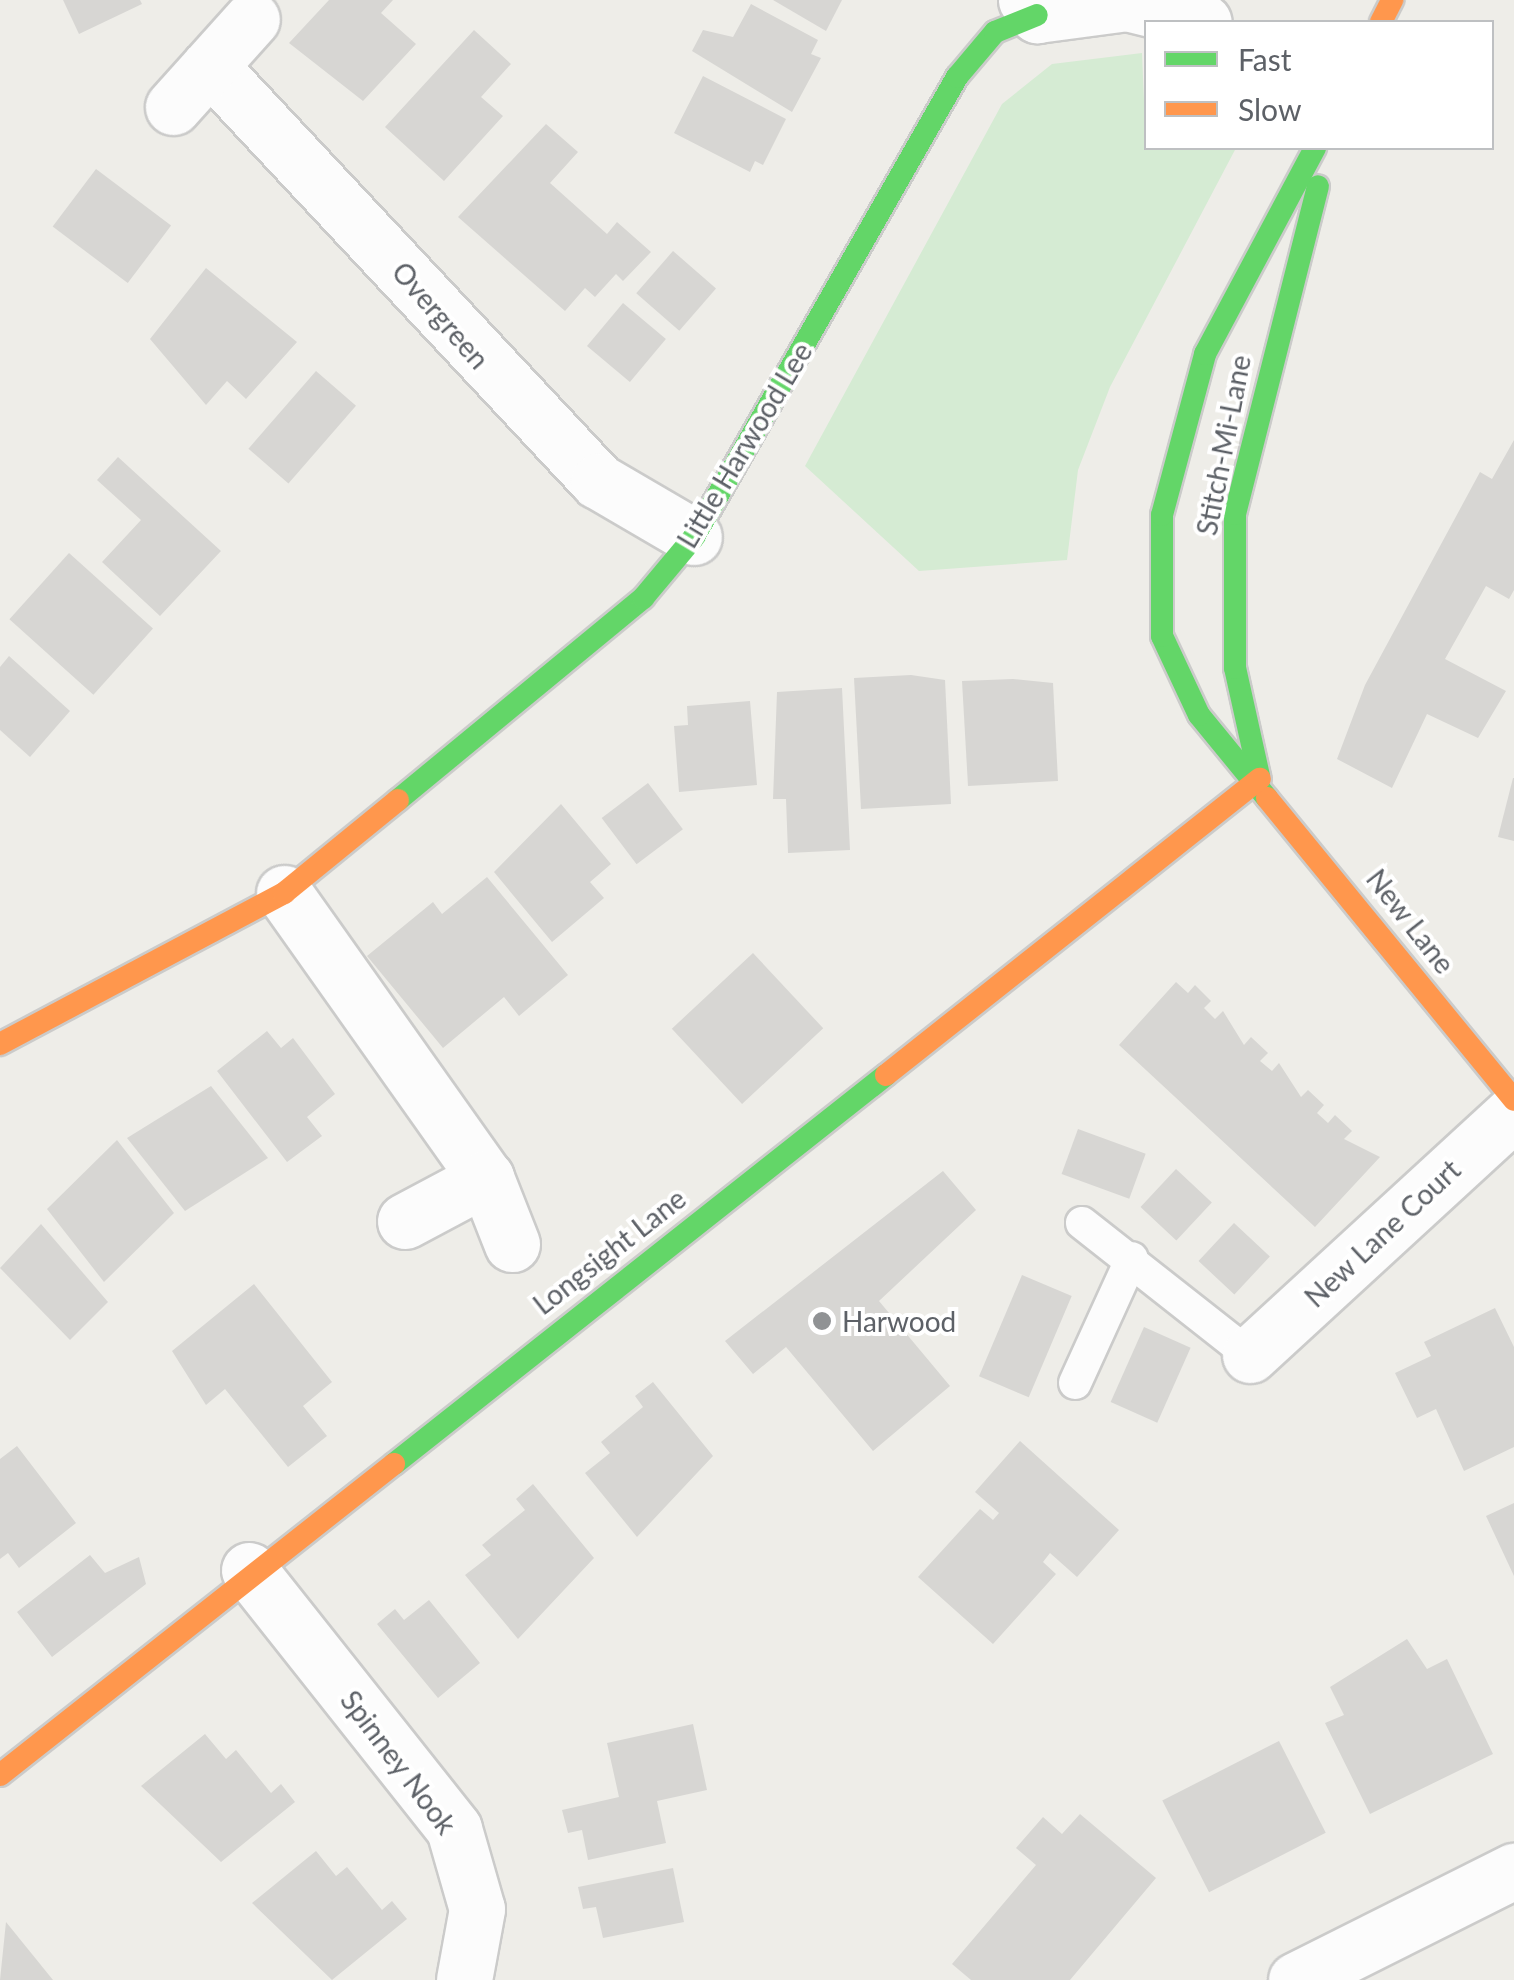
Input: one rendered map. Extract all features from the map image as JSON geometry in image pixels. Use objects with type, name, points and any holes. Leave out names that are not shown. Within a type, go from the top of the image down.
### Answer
[{"type":"street","points":[[1031,7],[1127,3],[1196,20]]},
{"type":"street","name":"Little Harwood Lee","points":[[0,1044],[284,894],[587,652],[694,537],[957,76],[996,32],[1031,7]]},
{"type":"street","points":[[173,107],[252,19]]},
{"type":"street","name":"Overgreen","points":[[210,66],[598,481],[694,537]]},
{"type":"street","name":"Stitch-Mi-Lane","points":[[1260,779],[1174,677],[1157,586],[1162,516],[1205,354],[1314,150]]},
{"type":"street","name":"Stitch-Mi-Lane","points":[[1260,779],[1235,668],[1235,514],[1329,150]]},
{"type":"street","name":"New Lane","points":[[1260,779],[1514,1100]]},
{"type":"street","name":"Longsight Lane","points":[[2,1767],[1260,779]]},
{"type":"street","points":[[284,894],[486,1178],[512,1244]]},
{"type":"street","name":"New Lane Court","points":[[1250,1355],[1514,1112]]},
{"type":"street","points":[[405,1221],[486,1178]]},
{"type":"street","name":"Spinney Nook","points":[[249,1570],[454,1828],[477,1910],[464,1980]]},
{"type":"street","points":[[1296,1980],[1514,1871]]},
{"type":"lane","points":[[1082,1223],[1132,1258],[1250,1355]]},
{"type":"lane","points":[[1076,1383],[1132,1258]]},
{"type":"green space","points":[[1142,53],[1144,150],[1235,150],[1110,387],[1078,470],[1067,560],[919,571],[805,466],[1002,104],[1052,64]]},
{"type":"building","points":[[63,0],[140,0],[142,4],[79,34]]},
{"type":"building","points":[[329,0],[393,0],[381,13],[416,44],[363,101],[289,43]]},
{"type":"building","points":[[773,0],[842,0],[826,31]]},
{"type":"building","points":[[751,4],[818,40],[811,54],[821,58],[792,112],[692,51],[703,30],[733,37]]},
{"type":"building","points":[[474,30],[511,64],[481,97],[503,116],[444,181],[385,127]]},
{"type":"building","points":[[703,76],[786,119],[763,165],[755,161],[750,172],[674,133]]},
{"type":"building","points":[[546,124],[578,152],[550,183],[607,234],[617,222],[651,252],[623,281],[616,274],[595,297],[585,288],[565,311],[458,217]]},
{"type":"building","points":[[96,169],[171,226],[128,283],[53,227]]},
{"type":"building","points":[[673,251],[716,288],[679,331],[636,293]]},
{"type":"building","points":[[206,268],[297,342],[246,399],[227,381],[206,405],[150,339]]},
{"type":"building","points":[[623,303],[666,339],[630,382],[587,346]]},
{"type":"building","points":[[316,371],[356,406],[288,484],[248,449]]},
{"type":"building","points":[[1514,440],[1514,590],[1509,599],[1486,586],[1445,659],[1506,691],[1478,738],[1427,714],[1392,788],[1337,759],[1365,685],[1480,472],[1492,479]]},
{"type":"building","points":[[118,457],[221,551],[160,616],[102,562],[141,520],[97,480]]},
{"type":"building","points":[[69,553],[153,629],[93,695],[9,619]]},
{"type":"building","points":[[9,656],[70,711],[30,757],[0,730],[0,667]]},
{"type":"building","points":[[911,675],[945,680],[951,804],[861,809],[854,678]]},
{"type":"building","points":[[1013,679],[1053,683],[1058,781],[968,786],[962,681]]},
{"type":"building","points":[[842,688],[850,850],[788,853],[786,799],[773,799],[777,692]]},
{"type":"building","points":[[750,701],[757,785],[679,792],[674,726],[688,725],[687,706]]},
{"type":"building","points":[[1514,778],[1514,841],[1498,837]]},
{"type":"building","points":[[648,783],[683,829],[637,864],[602,818]]},
{"type":"building","points":[[561,804],[611,864],[590,882],[604,898],[552,942],[494,872]]},
{"type":"building","points":[[487,877],[568,975],[519,1016],[504,997],[443,1048],[367,956],[433,902],[442,914]]},
{"type":"building","points":[[753,953],[823,1028],[742,1104],[672,1029]]},
{"type":"building","points":[[1176,982],[1188,993],[1195,985],[1211,1001],[1204,1008],[1215,1019],[1223,1011],[1244,1045],[1251,1037],[1268,1053],[1260,1061],[1272,1071],[1279,1063],[1301,1097],[1308,1090],[1324,1105],[1317,1113],[1328,1123],[1335,1115],[1352,1131],[1344,1139],[1380,1157],[1315,1227],[1119,1045]]},
{"type":"building","points":[[267,1031],[281,1048],[293,1038],[335,1094],[307,1117],[322,1136],[287,1162],[217,1071]]},
{"type":"building","points":[[211,1086],[268,1158],[185,1211],[127,1138]]},
{"type":"building","points":[[1078,1129],[1146,1154],[1129,1199],[1062,1174]]},
{"type":"building","points":[[117,1140],[174,1213],[104,1282],[47,1209]]},
{"type":"building","points":[[1176,1169],[1212,1202],[1176,1240],[1141,1207]]},
{"type":"building","name":"Harwood","points":[[943,1171],[976,1210],[879,1301],[950,1386],[873,1451],[786,1347],[753,1374],[725,1341]]},
{"type":"building","points":[[1234,1223],[1270,1256],[1234,1294],[1199,1261]]},
{"type":"building","points":[[41,1224],[108,1302],[70,1340],[0,1268]]},
{"type":"building","points":[[1022,1275],[1072,1296],[1029,1397],[979,1376]]},
{"type":"building","points":[[254,1284],[332,1382],[303,1406],[327,1436],[288,1467],[225,1389],[206,1405],[172,1351]]},
{"type":"building","points":[[1495,1308],[1514,1347],[1514,1447],[1464,1471],[1436,1409],[1417,1418],[1395,1373],[1431,1356],[1424,1342]]},
{"type":"building","points":[[1144,1327],[1191,1348],[1157,1423],[1111,1402]]},
{"type":"building","points":[[653,1382],[713,1456],[637,1537],[585,1473],[610,1453],[601,1442],[643,1407],[635,1396]]},
{"type":"building","points":[[1020,1441],[1119,1530],[1077,1577],[1050,1553],[1043,1562],[1056,1574],[993,1644],[918,1577],[980,1509],[993,1520],[999,1513],[975,1492]]},
{"type":"building","points":[[17,1446],[76,1523],[19,1568],[8,1553],[0,1559],[0,1459]]},
{"type":"building","points":[[533,1484],[594,1558],[518,1639],[465,1575],[491,1555],[482,1545],[525,1510],[516,1499]]},
{"type":"building","points":[[1514,1503],[1514,1576],[1486,1516]]},
{"type":"building","points":[[90,1555],[105,1573],[139,1557],[146,1584],[52,1657],[17,1612]]},
{"type":"building","points":[[429,1600],[480,1663],[438,1698],[377,1624],[395,1609],[404,1620]]},
{"type":"building","points":[[1407,1639],[1427,1669],[1447,1659],[1493,1754],[1370,1814],[1325,1723],[1344,1715],[1330,1687]]},
{"type":"building","points":[[693,1724],[707,1790],[657,1801],[666,1843],[588,1860],[582,1830],[568,1833],[562,1810],[619,1797],[607,1743]]},
{"type":"building","points":[[205,1734],[226,1759],[236,1750],[271,1793],[281,1784],[295,1802],[221,1862],[141,1786]]},
{"type":"building","points":[[1279,1741],[1326,1833],[1209,1892],[1162,1800]]},
{"type":"building","points":[[1080,1814],[1156,1878],[1070,1980],[971,1980],[952,1964],[1036,1865],[1016,1848],[1043,1817],[1062,1834]]},
{"type":"building","points":[[316,1851],[336,1876],[347,1867],[382,1910],[392,1901],[407,1919],[332,1980],[252,1903]]},
{"type":"building","points":[[673,1868],[684,1922],[603,1938],[596,1907],[583,1909],[578,1887]]},
{"type":"building","points":[[6,1922],[53,1980],[0,1980]]},
{"type":"traffic: fast","points":[[398,800],[643,598],[694,537],[957,77],[995,32],[1037,15]]},
{"type":"traffic: fast","points":[[1267,798],[1199,715],[1162,636],[1162,515],[1205,354],[1314,150]]},
{"type":"traffic: fast","points":[[1259,776],[1235,668],[1235,514],[1318,186]]},
{"type":"traffic: fast","points":[[394,1464],[886,1075]]},
{"type":"traffic: slow","points":[[1382,20],[1392,0]]},
{"type":"traffic: slow","points":[[886,1075],[1260,779]]},
{"type":"traffic: slow","points":[[1267,798],[1514,1100]]},
{"type":"traffic: slow","points":[[0,1044],[284,893],[398,800]]},
{"type":"traffic: slow","points":[[0,1775],[394,1464]]},
{"type":"place","name":"Harwood","points":[[822,1321]]}]
